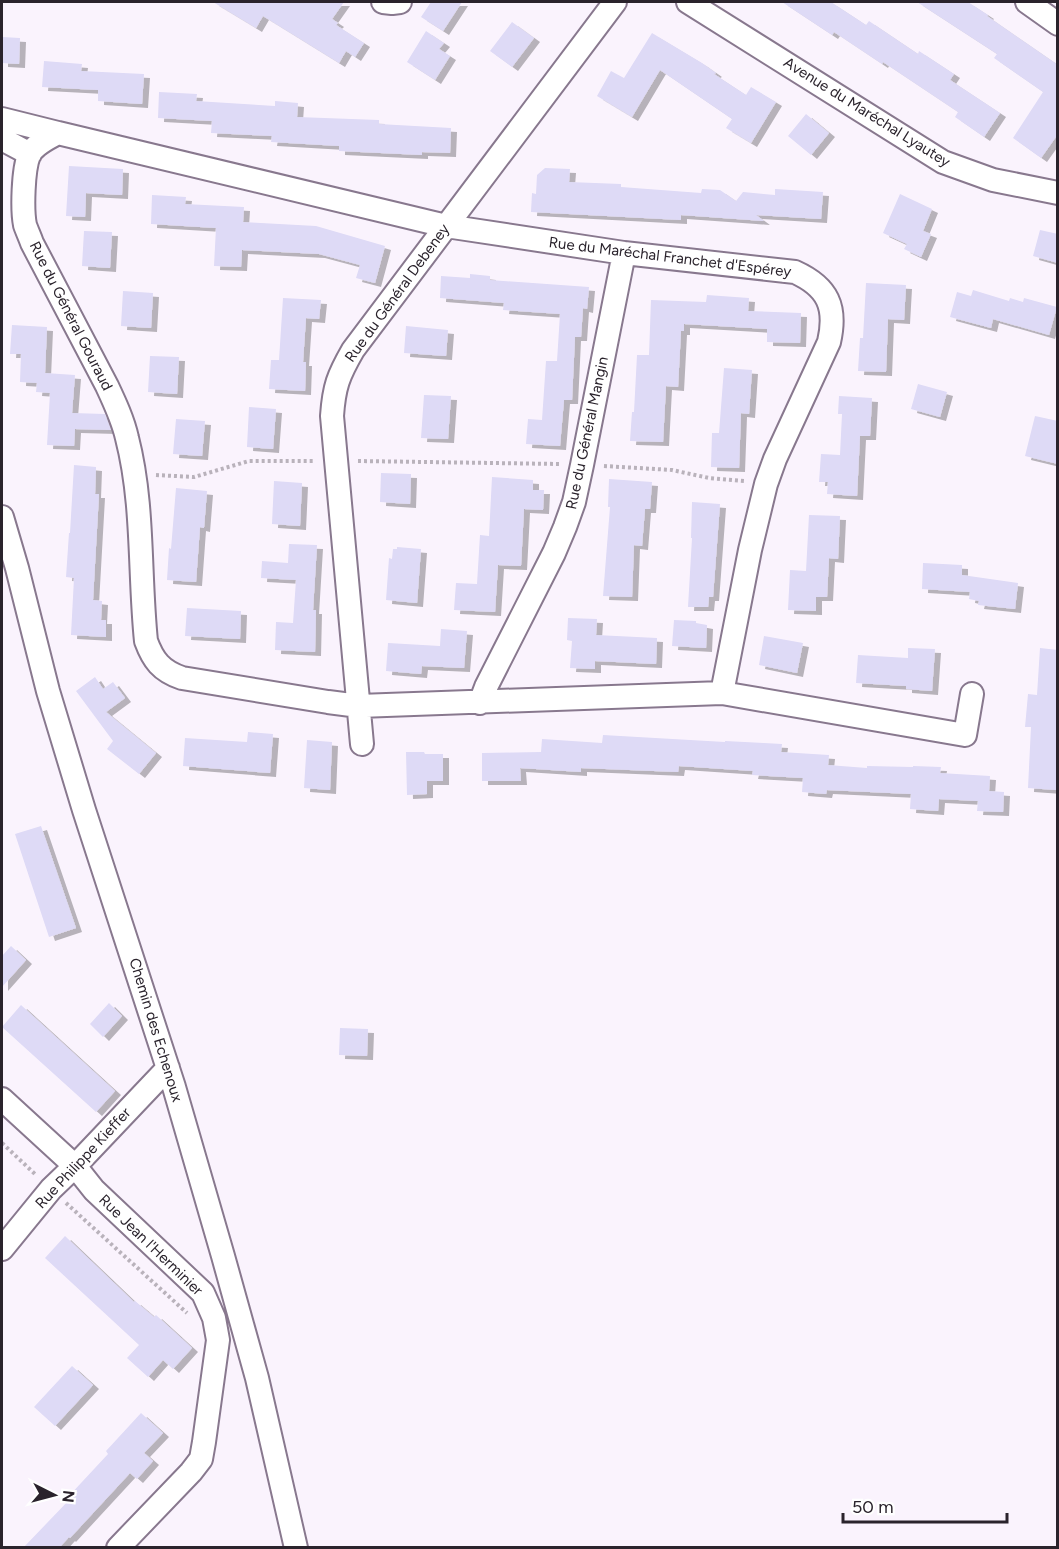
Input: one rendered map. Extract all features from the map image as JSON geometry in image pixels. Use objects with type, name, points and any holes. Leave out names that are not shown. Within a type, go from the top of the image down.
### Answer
[{"type":"street","points":[[383,2],[400,2]]},
{"type":"street","name":"Rue du Général Debeney","points":[[362,744],[332,416],[334,392],[340,374],[353,350],[615,2]]},
{"type":"street","name":"Avenue du Maréchal Lyautey","points":[[688,2],[943,162],[993,180],[1058,193]]},
{"type":"street","points":[[1027,2],[1058,24]]},
{"type":"street","points":[[2,119],[446,226]]},
{"type":"street","points":[[2,139],[30,154],[42,142],[58,133]]},
{"type":"street","name":"Rue du Général Gouraud","points":[[30,154],[25,175],[25,224],[32,243],[118,409],[127,438],[138,502],[146,641],[152,658],[171,675],[182,678],[358,706]]},
{"type":"street","name":"Rue du Maréchal Franchet d'Espérey","points":[[446,226],[624,253],[795,272],[810,279],[821,289],[831,308],[832,325],[829,342],[775,459],[766,484],[750,550],[722,693]]},
{"type":"street","name":"Rue du Général Mangin","points":[[480,702],[558,544],[574,501],[624,253]]},
{"type":"street","name":"Chemin des Echenoux","points":[[2,517],[48,691],[168,1068],[258,1378],[296,1548]]},
{"type":"street","points":[[358,706],[722,693],[965,735],[972,694]]},
{"type":"street","name":"Rue Philippe Kieffer","points":[[2,1250],[51,1189],[168,1068]]},
{"type":"street","name":"Rue Jean l'Herminier","points":[[2,1100],[75,1166],[94,1190],[203,1293],[214,1318],[218,1340],[201,1459],[118,1548]]},
{"type":"path","points":[[135,474],[194,477],[249,461],[336,461],[582,465],[677,470],[709,478],[766,484]]},
{"type":"path","points":[[2,1143],[202,1327],[214,1318]]},
{"type":"building","points":[[213,2],[344,2],[332,19],[338,23],[336,25],[364,43],[355,57],[346,51],[339,63],[263,16],[256,28]]},
{"type":"building","points":[[431,2],[462,2],[443,31],[421,17]]},
{"type":"building","points":[[782,2],[831,2],[866,25],[869,21],[918,54],[919,51],[954,74],[950,80],[1000,113],[984,137],[955,117],[958,112],[883,62],[882,64],[834,32],[832,35]]},
{"type":"building","points":[[917,2],[968,2],[1058,65],[1058,134],[1041,158],[1013,138],[1043,92],[994,58],[997,54]]},
{"type":"building","points":[[512,22],[534,38],[512,67],[490,51]]},
{"type":"building","points":[[426,31],[444,43],[439,49],[450,56],[435,80],[407,62]]},
{"type":"building","points":[[652,33],[702,63],[716,73],[714,74],[746,95],[751,87],[776,102],[751,143],[726,128],[732,119],[660,70],[632,117],[597,96],[611,71],[624,78]]},
{"type":"building","points":[[2,37],[20,38],[19,64],[2,63]]},
{"type":"building","points":[[44,61],[82,64],[81,71],[144,74],[142,104],[98,101],[98,90],[42,87]]},
{"type":"building","points":[[159,92],[197,94],[196,101],[275,106],[275,101],[298,103],[297,117],[379,120],[379,124],[451,128],[450,153],[422,152],[422,155],[339,151],[339,146],[271,142],[272,136],[211,133],[212,121],[158,118]]},
{"type":"building","points":[[806,114],[829,133],[811,155],[788,136]]},
{"type":"building","points":[[69,166],[123,169],[122,195],[86,193],[85,217],[66,216]]},
{"type":"building","points":[[545,168],[570,169],[569,182],[621,184],[621,187],[701,193],[702,189],[720,190],[736,201],[743,192],[775,195],[775,189],[823,192],[821,219],[756,215],[764,221],[681,215],[681,220],[531,212],[532,193],[536,194],[537,175]]},
{"type":"building","points":[[900,194],[932,209],[923,231],[931,234],[921,257],[904,249],[907,244],[883,233]]},
{"type":"building","points":[[152,195],[186,197],[185,204],[244,207],[243,222],[316,226],[385,246],[375,283],[356,278],[360,265],[319,254],[242,250],[241,267],[214,266],[216,228],[151,224]]},
{"type":"building","points":[[1040,230],[1058,234],[1058,263],[1033,256]]},
{"type":"building","points":[[84,231],[112,232],[110,268],[82,266]]},
{"type":"building","points":[[470,274],[490,276],[490,280],[589,287],[587,309],[583,308],[581,337],[575,337],[572,400],[564,400],[560,446],[526,444],[528,419],[542,420],[546,361],[557,361],[560,314],[503,310],[504,303],[440,298],[441,276],[470,278]]},
{"type":"building","points":[[866,283],[906,285],[904,320],[888,319],[886,372],[858,371],[860,338],[863,338]]},
{"type":"building","points":[[973,290],[1009,301],[1010,298],[1023,302],[1024,298],[1057,307],[1049,335],[993,319],[991,328],[950,317],[957,292],[971,296]]},
{"type":"building","points":[[123,291],[153,293],[151,328],[121,326]]},
{"type":"building","points":[[707,295],[749,298],[748,311],[801,313],[800,343],[767,342],[767,329],[684,324],[684,331],[681,331],[678,387],[666,386],[663,442],[630,441],[637,355],[649,355],[651,300],[706,302]]},
{"type":"building","points":[[283,298],[321,300],[319,319],[306,318],[303,362],[306,362],[305,391],[269,389],[271,360],[279,360]]},
{"type":"building","points":[[12,325],[47,327],[45,373],[75,375],[72,413],[105,414],[111,430],[75,429],[74,446],[47,445],[50,393],[36,392],[37,383],[20,382],[21,354],[10,354]]},
{"type":"building","points":[[406,326],[448,330],[446,356],[404,353]]},
{"type":"building","points":[[150,356],[179,357],[177,394],[148,392]]},
{"type":"building","points":[[724,368],[752,370],[749,414],[741,413],[739,468],[711,467],[712,433],[719,433]]},
{"type":"building","points":[[918,384],[947,392],[940,417],[911,409]]},
{"type":"building","points":[[424,395],[451,396],[448,439],[421,438]]},
{"type":"building","points":[[839,396],[872,398],[870,436],[860,436],[857,496],[827,494],[828,482],[819,482],[821,454],[840,455],[842,414],[838,414]]},
{"type":"building","points":[[249,407],[276,409],[273,449],[247,447]]},
{"type":"building","points":[[1035,416],[1058,421],[1058,464],[1025,456]]},
{"type":"building","points":[[176,419],[205,421],[202,456],[173,454]]},
{"type":"building","points":[[74,465],[96,467],[95,494],[99,494],[93,600],[102,601],[101,620],[106,620],[106,637],[71,635],[74,578],[66,577]]},
{"type":"building","points":[[381,473],[411,474],[410,504],[380,502]]},
{"type":"building","points":[[492,477],[533,480],[533,490],[544,490],[543,510],[524,509],[521,566],[498,565],[495,612],[454,610],[456,583],[477,584],[480,535],[489,536]]},
{"type":"building","points":[[609,479],[652,482],[650,509],[645,509],[642,546],[634,545],[632,597],[603,596],[610,507],[608,507]]},
{"type":"building","points":[[274,481],[302,483],[300,526],[272,524]]},
{"type":"building","points":[[176,488],[207,491],[204,528],[200,527],[196,582],[167,580]]},
{"type":"building","points":[[692,502],[720,504],[713,597],[709,597],[708,607],[688,607]]},
{"type":"building","points":[[809,515],[840,516],[838,559],[829,558],[827,597],[816,597],[816,611],[788,610],[790,570],[806,571]]},
{"type":"building","points":[[289,544],[317,545],[313,610],[316,610],[315,652],[275,650],[276,622],[293,623],[296,580],[261,578],[262,561],[288,563]]},
{"type":"building","points":[[397,547],[421,549],[417,603],[386,600],[389,558],[392,559],[393,549]]},
{"type":"building","points":[[923,563],[962,565],[962,575],[1018,583],[1015,609],[978,605],[979,601],[969,599],[970,592],[922,589]]},
{"type":"building","points":[[187,608],[241,611],[240,639],[185,636]]},
{"type":"building","points":[[568,618],[597,619],[596,635],[657,638],[656,664],[595,661],[595,669],[570,668],[572,641],[567,640]]},
{"type":"building","points":[[674,620],[696,621],[696,623],[707,625],[706,648],[672,646]]},
{"type":"building","points":[[441,629],[467,631],[464,668],[422,666],[421,674],[386,671],[388,643],[440,646]]},
{"type":"building","points":[[764,636],[803,643],[797,673],[759,665]]},
{"type":"building","points":[[908,648],[935,649],[932,691],[906,689],[906,686],[856,683],[858,655],[908,658]]},
{"type":"building","points":[[1040,648],[1058,650],[1056,790],[1028,788],[1031,727],[1025,727],[1028,694],[1037,695]]},
{"type":"building","points":[[95,677],[103,689],[113,682],[125,698],[106,712],[156,753],[139,774],[107,749],[113,741],[76,691]]},
{"type":"building","points":[[248,732],[273,734],[270,773],[183,766],[185,738],[247,742]]},
{"type":"building","points":[[603,735],[782,744],[781,752],[829,755],[828,765],[867,768],[867,766],[941,767],[940,773],[990,776],[989,791],[1004,792],[1003,812],[977,811],[978,801],[939,799],[938,811],[910,809],[911,794],[827,790],[826,794],[802,792],[803,778],[752,775],[753,771],[679,766],[678,772],[581,768],[581,772],[520,768],[521,781],[482,781],[482,753],[541,752],[542,739],[602,743]]},
{"type":"building","points":[[307,740],[332,742],[330,790],[304,788]]},
{"type":"building","points":[[406,752],[443,754],[443,781],[427,781],[427,794],[407,795]]},
{"type":"building","points":[[41,826],[76,928],[49,937],[15,834]]},
{"type":"building","points":[[11,946],[26,960],[2,987],[2,956]]},
{"type":"building","points":[[109,1003],[122,1016],[103,1037],[90,1024]]},
{"type":"building","points":[[21,1005],[115,1091],[96,1112],[2,1027]]},
{"type":"building","points":[[340,1028],[368,1029],[367,1056],[339,1055]]},
{"type":"building","points":[[65,1236],[134,1302],[154,1317],[156,1315],[192,1348],[173,1369],[163,1360],[148,1377],[127,1358],[139,1345],[45,1258]]},
{"type":"building","points":[[72,1366],[93,1385],[55,1426],[34,1407]]},
{"type":"building","points":[[141,1413],[163,1433],[144,1453],[153,1461],[137,1479],[130,1473],[59,1548],[23,1548],[70,1499],[68,1497],[108,1454],[106,1451]]}]
